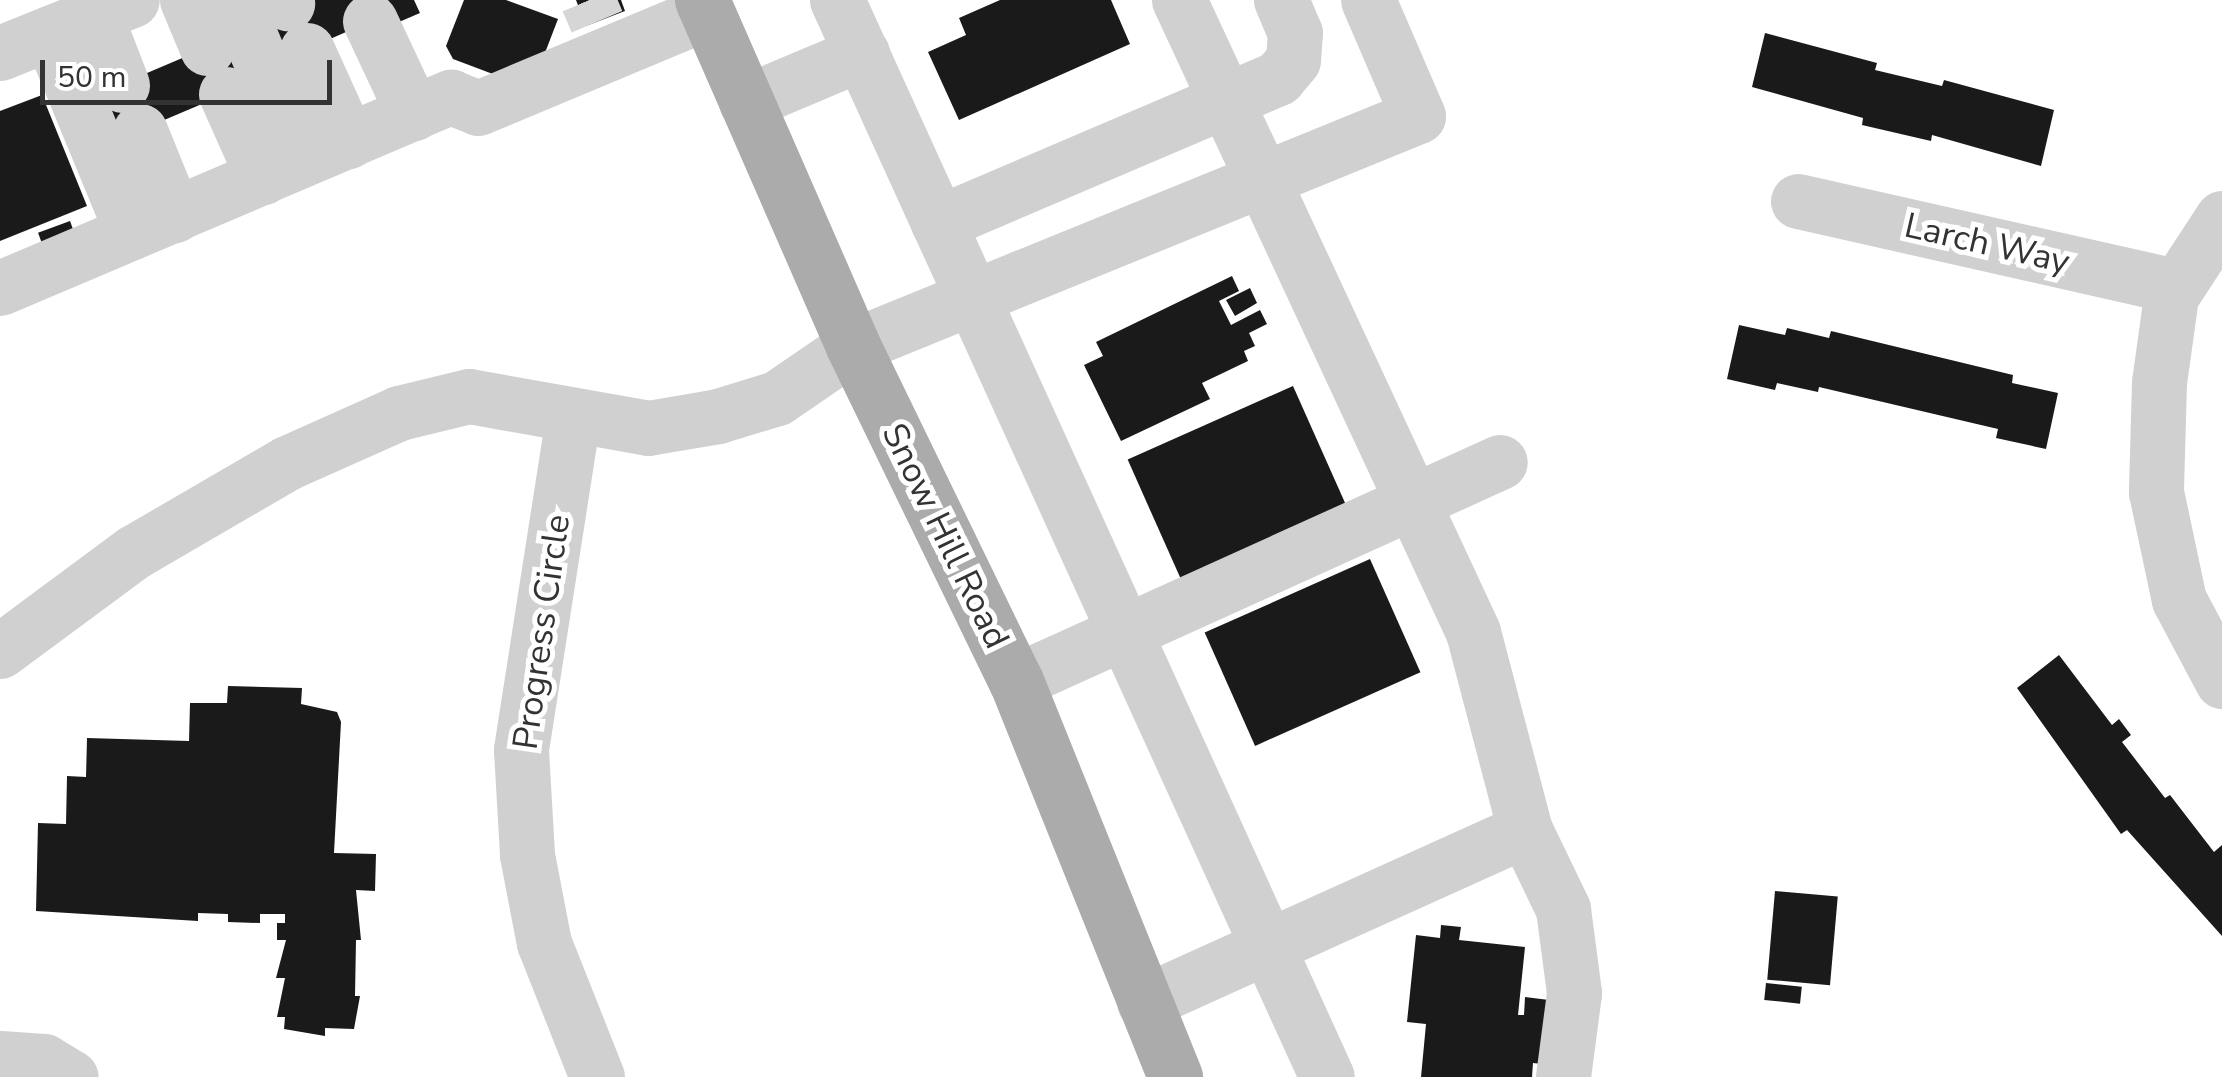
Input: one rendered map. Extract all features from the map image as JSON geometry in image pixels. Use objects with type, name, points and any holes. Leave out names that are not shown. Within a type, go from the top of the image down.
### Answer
[{"type":"main road","name":"Snow Hill Road","points":[[704,6],[853,346],[1016,681],[1176,1077]]},
{"type":"street","points":[[1179,0],[1473,632],[1525,830],[1563,908],[1574,993],[1563,1077]]},
{"type":"street","points":[[938,223],[1278,78],[1293,60],[1295,33],[1281,0]]},
{"type":"street","points":[[0,651],[134,552],[287,463],[399,413],[440,401],[495,397],[573,417],[648,428],[718,416],[778,398],[853,346],[1418,116],[1368,0]]},
{"type":"street","points":[[0,288],[451,98],[478,108],[611,30],[704,6]]},
{"type":"street","points":[[278,13],[304,160]]},
{"type":"street","points":[[278,13],[304,160]]},
{"type":"street","points":[[92,16],[131,108],[153,224]]},
{"type":"street","points":[[92,16],[153,224]]},
{"type":"street","points":[[0,52],[92,16]]},
{"type":"street","points":[[746,102],[851,16],[971,298],[1326,1077]]},
{"type":"street","points":[[370,21],[413,113]]},
{"type":"street","points":[[207,47],[304,160]]},
{"type":"street","name":"Larch Way","points":[[1798,201],[2176,286]]},
{"type":"street","points":[[2222,218],[2176,286],[2159,382],[2156,492],[2179,600],[2222,681]]},
{"type":"street","name":"Progress Circle","points":[[573,417],[521,750],[528,856],[544,943],[597,1077]]},
{"type":"street","points":[[1016,681],[1500,462]]},
{"type":"street","points":[[1144,1002],[1525,830]]},
{"type":"street","points":[[0,1058],[44,1061],[71,1077]]},
{"type":"building","points":[[293,0],[414,0],[420,13],[392,25],[387,14],[280,61],[260,15]]},
{"type":"building","points":[[464,0],[506,0],[558,19],[538,71],[517,83],[453,59],[446,46]]},
{"type":"building","points":[[576,0],[621,0],[625,11],[586,26]]},
{"type":"building","points":[[1000,0],[1111,0],[1130,44],[959,120],[928,52],[966,35],[959,18]]},
{"type":"building","points":[[1765,33],[1877,63],[1875,70],[1942,86],[1944,80],[2054,110],[2041,166],[1932,135],[1931,141],[1862,125],[1863,118],[1752,87]]},
{"type":"building","points":[[227,39],[247,85],[113,142],[94,96]]},
{"type":"building","points":[[42,95],[87,206],[0,241],[0,111]]},
{"type":"building","points":[[70,221],[75,235],[43,247],[38,233]]},
{"type":"building","points":[[1232,276],[1239,291],[1219,301],[1231,325],[1260,310],[1267,324],[1249,333],[1255,346],[1244,351],[1248,361],[1202,383],[1210,399],[1121,441],[1084,365],[1103,356],[1096,342]]},
{"type":"building","points":[[1250,288],[1257,303],[1235,316],[1226,300]]},
{"type":"building","points":[[1739,325],[1785,335],[1787,328],[1829,338],[1831,331],[2013,375],[2012,383],[2058,393],[2046,449],[1996,438],[1998,429],[1819,387],[1818,392],[1777,383],[1775,390],[1727,379]]},
{"type":"building","points":[[1293,386],[1347,508],[1182,581],[1128,460]]},
{"type":"building","points":[[1370,559],[1420,672],[1255,746],[1205,633]]},
{"type":"building","points":[[2059,655],[2112,725],[2119,719],[2131,735],[2122,742],[2165,798],[2170,795],[2214,852],[2222,845],[2222,936],[2127,830],[2121,834],[2017,688]]},
{"type":"building","points":[[228,686],[302,688],[301,704],[337,712],[341,722],[334,853],[376,854],[375,891],[356,890],[361,940],[356,940],[355,996],[360,996],[354,1029],[325,1028],[325,1036],[284,1029],[285,1017],[277,1017],[285,978],[276,978],[286,940],[277,940],[277,923],[285,923],[285,914],[260,914],[260,923],[228,922],[228,914],[198,913],[198,921],[36,911],[38,823],[66,824],[67,776],[86,777],[87,738],[189,741],[190,703],[227,703]]},
{"type":"building","points":[[1775,891],[1838,896],[1830,985],[1767,980]]},
{"type":"building","points":[[1441,925],[1461,927],[1459,940],[1525,947],[1518,1015],[1524,1015],[1525,997],[1557,1001],[1551,1065],[1533,1063],[1532,1077],[1421,1077],[1426,1024],[1407,1022],[1416,935],[1440,938]]},
{"type":"building","points":[[1766,983],[1802,987],[1800,1004],[1764,1000]]},
{"type":"tunnel","points":[[588,0],[597,21]]}]
